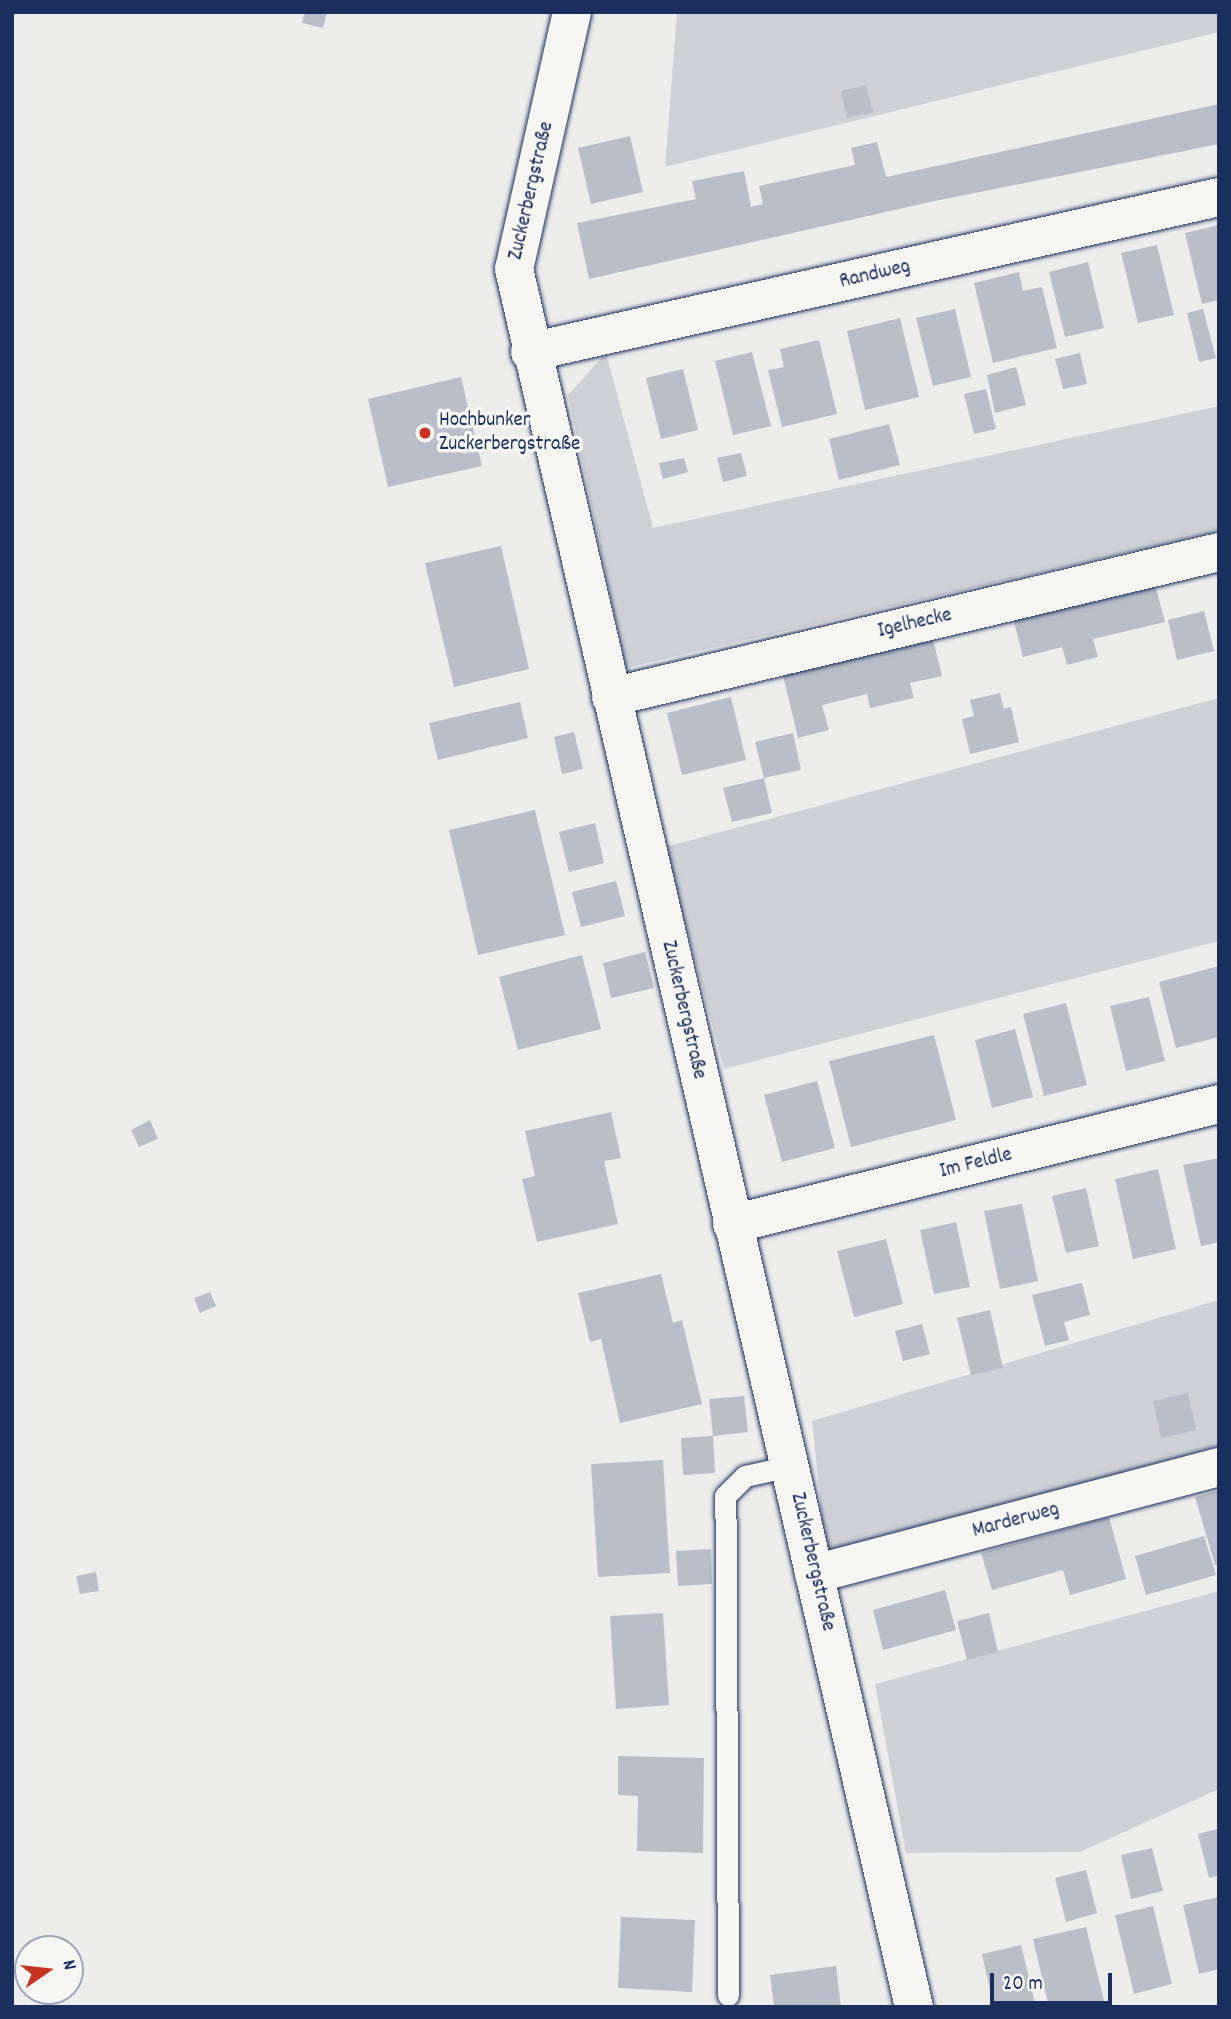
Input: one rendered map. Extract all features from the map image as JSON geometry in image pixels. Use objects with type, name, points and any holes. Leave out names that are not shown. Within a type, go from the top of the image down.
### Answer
[{"type":"street","name":"Zuckerbergstraße","points":[[572,12],[514,269],[530,352],[914,2007]]},
{"type":"street","name":"Randweg","points":[[530,352],[1219,197]]},
{"type":"street","name":"Igelhecke","points":[[611,697],[1219,552]]},
{"type":"street","name":"Im Feldle","points":[[732,1224],[1219,1104]]},
{"type":"street","name":"Marderweg","points":[[814,1574],[1219,1467]]},
{"type":"lane","points":[[728,1994],[725,1496],[745,1476],[790,1466]]},
{"type":"shaded area","points":[[677,12],[1219,12],[1219,32],[665,167]]},
{"type":"shaded area","points":[[606,353],[653,528],[1219,406],[1219,531],[626,668],[568,395]]},
{"type":"shaded area","points":[[1219,698],[1219,941],[724,1069],[665,847]]},
{"type":"shaded area","points":[[1219,1300],[1219,1446],[826,1556],[812,1421]]},
{"type":"shaded area","points":[[1219,1591],[1219,1789],[1080,1852],[906,1853],[875,1684]]},
{"type":"building","points":[[305,12],[327,12],[323,28],[302,23]]},
{"type":"building","points":[[866,85],[873,112],[847,118],[841,91]]},
{"type":"building","points":[[1219,104],[1219,144],[930,202],[589,279],[577,223],[696,199],[692,181],[744,171],[751,207],[763,204],[759,186],[855,165],[851,148],[877,142],[886,177]]},
{"type":"building","points":[[630,136],[643,192],[591,204],[578,148]]},
{"type":"building","points":[[1219,225],[1219,300],[1202,304],[1185,233]]},
{"type":"building","points":[[1157,245],[1174,315],[1138,323],[1121,253]]},
{"type":"building","points":[[1088,262],[1104,328],[1065,337],[1049,272]]},
{"type":"building","points":[[1019,272],[1023,291],[1042,287],[1057,348],[993,363],[974,283]]},
{"type":"building","points":[[955,309],[971,377],[933,386],[916,318]]},
{"type":"building","points":[[1203,309],[1216,358],[1199,362],[1187,313]]},
{"type":"building","points":[[900,318],[919,397],[865,410],[847,331]]},
{"type":"building","points":[[819,340],[837,414],[782,427],[768,370],[784,367],[780,349]]},
{"type":"building","points":[[752,352],[771,426],[733,435],[715,361]]},
{"type":"building","points":[[1080,353],[1087,384],[1063,389],[1055,359]]},
{"type":"building","points":[[1016,367],[1026,405],[995,413],[987,375]]},
{"type":"building","points":[[683,369],[698,430],[661,439],[646,378]]},
{"type":"building","name":"Hochbunker Zuckerbergstraße","points":[[461,377],[482,466],[388,487],[368,399]]},
{"type":"building","points":[[986,389],[996,429],[974,434],[964,394]]},
{"type":"building","points":[[889,424],[900,465],[839,480],[829,439]]},
{"type":"building","points":[[741,453],[747,476],[723,482],[717,458]]},
{"type":"building","points":[[684,458],[688,472],[663,479],[659,463]]},
{"type":"building","points":[[501,546],[529,669],[454,687],[425,563]]},
{"type":"building","points":[[1155,584],[1165,622],[1093,639],[1098,657],[1067,665],[1062,647],[1023,657],[1013,618]]},
{"type":"building","points":[[1204,611],[1214,651],[1177,660],[1168,620]]},
{"type":"building","points":[[933,639],[942,676],[910,683],[914,698],[870,708],[867,694],[822,705],[829,730],[798,738],[783,675]]},
{"type":"building","points":[[1000,693],[1004,709],[1011,707],[1019,742],[970,754],[962,719],[974,716],[970,700]]},
{"type":"building","points":[[731,697],[746,760],[682,775],[667,713]]},
{"type":"building","points":[[520,702],[528,738],[438,760],[429,723]]},
{"type":"building","points":[[574,732],[583,769],[562,774],[554,737]]},
{"type":"building","points":[[793,733],[801,770],[764,778],[755,742]]},
{"type":"building","points":[[764,778],[772,813],[732,822],[723,788]]},
{"type":"building","points":[[535,810],[565,935],[478,955],[449,830]]},
{"type":"building","points":[[595,823],[604,863],[569,872],[559,832]]},
{"type":"building","points":[[616,881],[625,916],[581,927],[572,892]]},
{"type":"building","points":[[645,952],[654,988],[611,998],[603,963]]},
{"type":"building","points":[[582,955],[601,1029],[518,1050],[499,977]]},
{"type":"building","points":[[1219,966],[1219,1037],[1176,1048],[1159,982]]},
{"type":"building","points":[[1149,997],[1165,1061],[1126,1071],[1110,1006]]},
{"type":"building","points":[[1066,1003],[1087,1085],[1044,1096],[1023,1014]]},
{"type":"building","points":[[1015,1029],[1033,1097],[992,1108],[975,1040]]},
{"type":"building","points":[[934,1035],[956,1120],[851,1147],[829,1061]]},
{"type":"building","points":[[817,1081],[835,1148],[782,1162],[764,1095]]},
{"type":"building","points":[[611,1112],[621,1158],[604,1161],[618,1224],[537,1242],[522,1179],[535,1176],[525,1131]]},
{"type":"building","points":[[150,1120],[158,1139],[139,1147],[131,1130]]},
{"type":"building","points":[[1219,1158],[1219,1242],[1201,1246],[1183,1165]]},
{"type":"building","points":[[1158,1169],[1176,1249],[1133,1259],[1115,1179]]},
{"type":"building","points":[[1086,1188],[1099,1246],[1066,1253],[1052,1196]]},
{"type":"building","points":[[1022,1204],[1038,1281],[1000,1289],[984,1211]]},
{"type":"building","points":[[956,1222],[970,1287],[934,1294],[920,1230]]},
{"type":"building","points":[[886,1239],[903,1304],[854,1317],[837,1251]]},
{"type":"building","points":[[661,1274],[673,1323],[682,1320],[702,1404],[620,1423],[601,1339],[590,1342],[578,1293]]},
{"type":"building","points":[[1082,1283],[1090,1315],[1064,1322],[1069,1340],[1045,1346],[1032,1295]]},
{"type":"building","points":[[210,1292],[216,1306],[200,1313],[194,1298]]},
{"type":"building","points":[[990,1310],[1003,1368],[971,1375],[957,1318]]},
{"type":"building","points":[[922,1324],[930,1354],[903,1361],[895,1331]]},
{"type":"building","points":[[1188,1393],[1196,1430],[1161,1438],[1153,1401]]},
{"type":"building","points":[[744,1396],[748,1432],[713,1436],[709,1399]]},
{"type":"building","points":[[713,1436],[715,1473],[683,1475],[681,1438]]},
{"type":"building","points":[[663,1460],[670,1573],[598,1577],[591,1464]]},
{"type":"building","points":[[1219,1490],[1219,1564],[1215,1565],[1195,1497]]},
{"type":"building","points":[[1109,1517],[1126,1579],[1070,1595],[1063,1570],[992,1590],[981,1553]]},
{"type":"building","points":[[1204,1536],[1216,1575],[1146,1595],[1135,1556]]},
{"type":"building","points":[[711,1549],[712,1584],[678,1586],[676,1551]]},
{"type":"building","points":[[96,1572],[99,1591],[80,1594],[76,1576]]},
{"type":"building","points":[[945,1590],[956,1630],[883,1650],[873,1610]]},
{"type":"building","points":[[663,1613],[669,1705],[616,1709],[610,1616]]},
{"type":"building","points":[[989,1613],[998,1652],[967,1660],[957,1621]]},
{"type":"building","points":[[618,1756],[704,1758],[703,1853],[637,1851],[638,1796],[618,1795]]},
{"type":"building","points":[[1217,1829],[1219,1875],[1209,1878],[1198,1834]]},
{"type":"building","points":[[1152,1848],[1163,1891],[1131,1899],[1121,1855]]},
{"type":"building","points":[[1086,1870],[1097,1913],[1066,1922],[1055,1878]]},
{"type":"building","points":[[1219,1897],[1219,1969],[1199,1974],[1183,1905]]},
{"type":"building","points":[[1153,1906],[1172,1984],[1134,1994],[1115,1915]]},
{"type":"building","points":[[621,1917],[695,1920],[692,1992],[618,1988]]},
{"type":"building","points":[[1086,1927],[1105,2005],[1049,2007],[1033,1939]]},
{"type":"building","points":[[1021,1945],[1036,2007],[994,2007],[982,1954]]},
{"type":"building","points":[[836,1966],[841,2007],[774,2007],[770,1975]]},
{"type":"place","name":"Hochbunker Zuckerbergstraße","points":[[425,433]]}]
